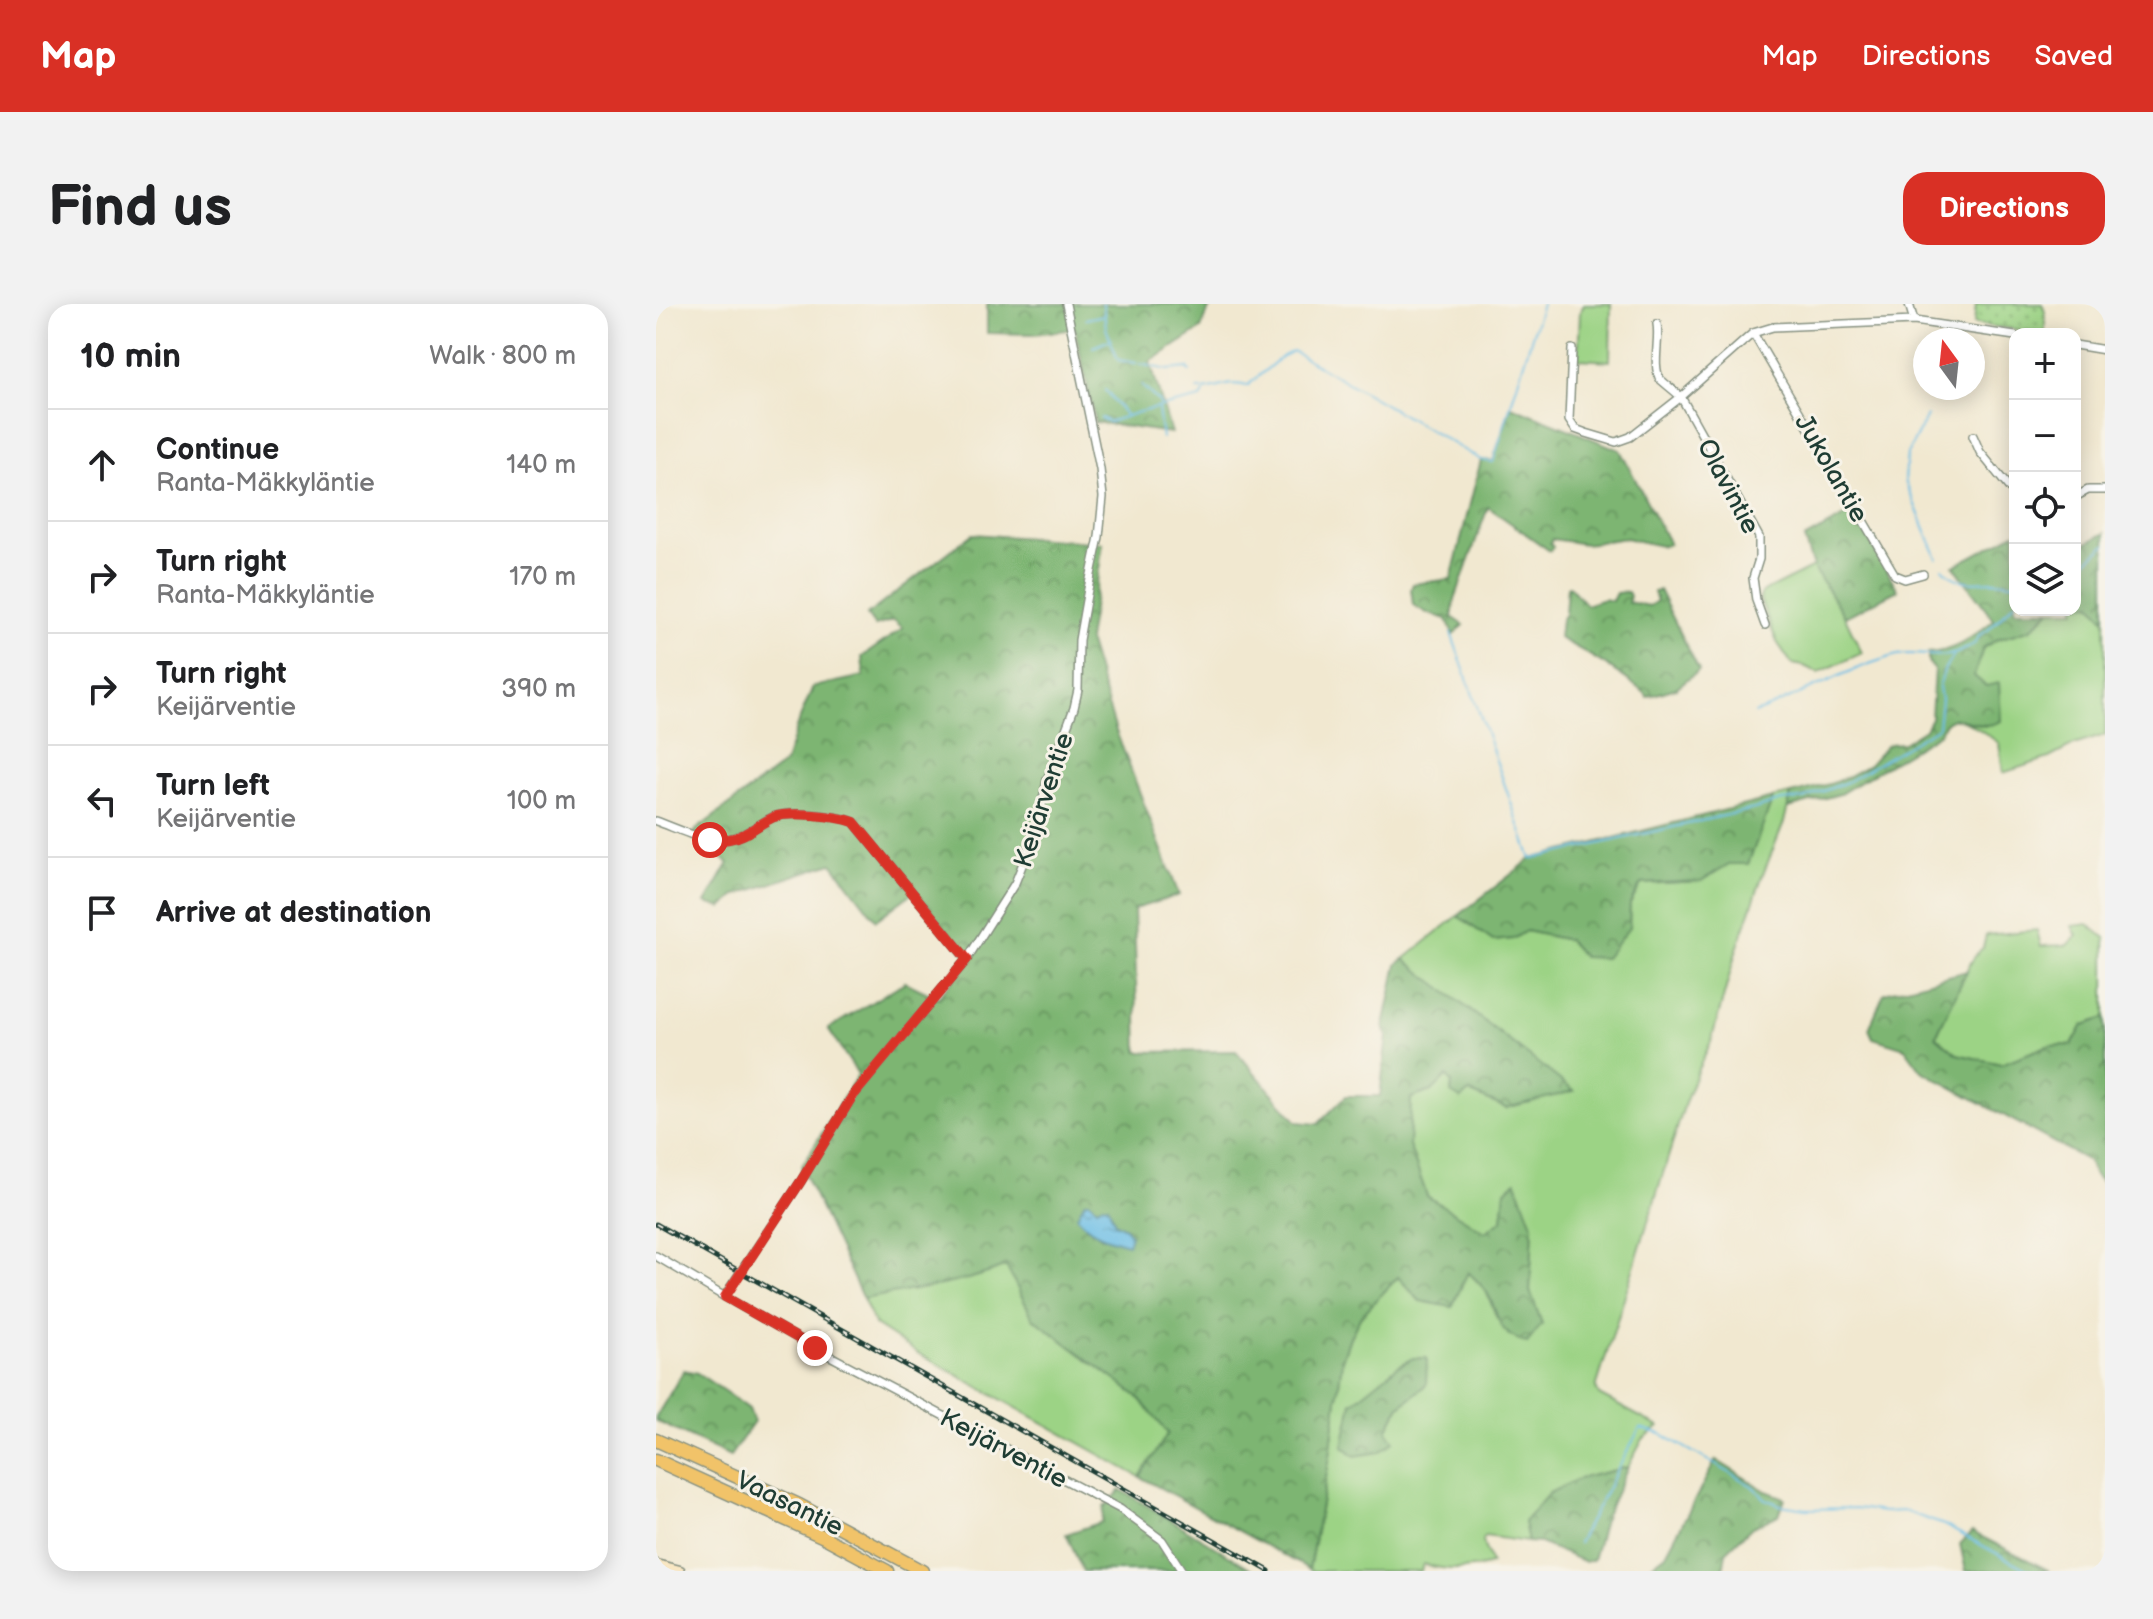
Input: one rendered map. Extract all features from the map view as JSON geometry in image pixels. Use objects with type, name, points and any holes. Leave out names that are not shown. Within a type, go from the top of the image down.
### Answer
[{"type":"highway","name":"Vaasantie","points":[[656,1440],[799,1505],[922,1571]]},
{"type":"highway","name":"Vaasantie","points":[[656,1460],[824,1537],[887,1571]]},
{"type":"main road","points":[[656,1565],[680,1571]]},
{"type":"street","name":"Keijärventie","points":[[1066,304],[1103,497],[1099,537],[1079,640],[1078,690],[1047,780],[1037,828],[1015,883],[967,959],[852,1097],[725,1297],[1120,1509],[1162,1540],[1182,1571]]},
{"type":"street","points":[[1909,304],[1914,321]]},
{"type":"street","points":[[1572,349],[1569,420],[1575,429],[1616,442],[1630,437],[1681,397],[1753,333],[1773,327],[1914,321],[2009,335]]},
{"type":"street","name":"Olavintie","points":[[1657,324],[1656,367],[1660,379],[1681,397],[1759,537],[1759,559],[1753,578],[1756,600],[1765,625]]},
{"type":"street","name":"Jukolantie","points":[[1753,333],[1895,575],[1905,579],[1923,574]]},
{"type":"street","points":[[2081,346],[2105,350]]},
{"type":"street","points":[[1973,436],[1980,452],[2009,488]]},
{"type":"street","points":[[2081,494],[2088,490],[2105,490]]},
{"type":"street","points":[[656,821],[710,840],[741,835],[777,816],[823,815],[854,822],[967,959]]},
{"type":"street","points":[[656,1256],[725,1297]]},
{"type":"green space","points":[[987,304],[1211,304],[1201,329],[1150,362],[1171,433],[1095,422],[1075,329],[1034,334],[987,333]]},
{"type":"green space","points":[[1584,304],[1611,304],[1610,361],[1578,359],[1580,312]]},
{"type":"green space","points":[[1976,304],[2042,304],[2045,312],[2045,328],[2009,328],[1974,324]]},
{"type":"green space","points":[[1511,406],[1620,450],[1669,544],[1661,546],[1625,538],[1586,544],[1552,539],[1550,551],[1488,507],[1455,599],[1452,617],[1464,625],[1453,635],[1447,619],[1413,605],[1411,589],[1413,584],[1451,579],[1481,460],[1493,461]]},
{"type":"green space","points":[[1853,512],[1898,590],[1845,617],[1813,567],[1804,539]]},
{"type":"green space","points":[[2105,533],[2105,620],[2092,604],[2081,605],[2081,546]]},
{"type":"green space","points":[[972,534],[1103,543],[1088,640],[1116,731],[1179,895],[1134,909],[1138,1052],[1236,1051],[1297,1122],[1318,1124],[1346,1096],[1380,1096],[1387,1036],[1384,1026],[1397,964],[1404,959],[1574,1091],[1506,1108],[1469,1092],[1461,1099],[1451,1093],[1452,1083],[1447,1076],[1432,1091],[1411,1098],[1409,1145],[1427,1196],[1485,1232],[1502,1220],[1505,1191],[1516,1181],[1533,1227],[1530,1291],[1542,1324],[1527,1343],[1508,1334],[1499,1322],[1486,1291],[1468,1272],[1452,1307],[1420,1301],[1398,1277],[1361,1316],[1342,1360],[1330,1456],[1309,1569],[1140,1477],[1168,1433],[1137,1396],[1033,1318],[1006,1266],[954,1282],[863,1299],[801,1167],[858,1074],[828,1029],[905,982],[938,998],[970,960],[915,891],[876,920],[832,863],[737,895],[722,908],[706,903],[729,863],[692,838],[696,830],[785,763],[813,687],[864,676],[862,657],[903,628],[894,620],[875,626],[867,615]],"holes":[[[1089,1201],[1097,1208],[1108,1206],[1115,1223],[1125,1228],[1102,1237],[1093,1230]]]},
{"type":"green space","points":[[2009,536],[2009,616],[2044,616],[2031,629],[1998,639],[1983,648],[1974,676],[1986,686],[1999,683],[2001,721],[1980,725],[1960,719],[1949,720],[1940,733],[1840,794],[1788,808],[1791,794],[1849,776],[1869,765],[1885,747],[1903,743],[1925,729],[1931,718],[1934,669],[1928,662],[1928,653],[1956,646],[1994,620],[1954,566]]},
{"type":"green space","points":[[1813,567],[1845,617],[1862,653],[1818,673],[1792,664],[1777,642],[1760,600],[1761,593]]},
{"type":"green space","points":[[1569,586],[1586,605],[1604,599],[1612,601],[1616,593],[1628,592],[1628,602],[1649,606],[1657,601],[1654,592],[1659,590],[1699,670],[1676,688],[1647,697],[1614,670],[1559,638]]},
{"type":"green space","points":[[2092,604],[2105,620],[2105,735],[2003,773],[1999,743],[1964,721],[1985,726],[1986,686],[1974,676],[1983,648],[1998,639],[2031,629],[2044,616],[2081,616],[2081,605]]},
{"type":"green space","points":[[1791,794],[1784,822],[1736,952],[1711,1042],[1685,1103],[1596,1388],[1599,1395],[1659,1427],[1643,1439],[1628,1467],[1578,1479],[1524,1522],[1528,1542],[1485,1536],[1482,1540],[1491,1564],[1457,1569],[1423,1564],[1421,1571],[1309,1569],[1330,1456],[1342,1360],[1361,1316],[1398,1277],[1420,1301],[1468,1271],[1486,1291],[1497,1318],[1542,1324],[1530,1291],[1533,1227],[1505,1191],[1502,1220],[1485,1233],[1427,1196],[1409,1145],[1411,1098],[1432,1091],[1447,1076],[1452,1083],[1451,1093],[1461,1098],[1468,1092],[1506,1108],[1442,990],[1404,959],[1458,916],[1493,941],[1513,939],[1525,931],[1568,940],[1583,957],[1629,928],[1630,904],[1641,884],[1700,881],[1729,863],[1748,864],[1773,798]],"holes":[[[1426,1385],[1400,1406],[1387,1430],[1350,1417],[1352,1402]]]},
{"type":"green space","points":[[1773,798],[1748,864],[1729,864],[1701,881],[1641,884],[1630,904],[1629,928],[1605,958],[1583,957],[1568,940],[1526,931],[1513,939],[1493,941],[1458,916],[1531,859]]},
{"type":"green space","points":[[2088,924],[2105,938],[2105,1018],[2083,1025],[2072,1045],[2047,1046],[2001,1064],[1957,1054],[1936,1037],[1964,975],[1983,948],[1986,935],[2037,930],[2041,946],[2068,945],[2077,936],[2072,926]]},
{"type":"green space","points":[[1967,971],[1936,1036],[1957,1054],[2001,1064],[2047,1046],[2072,1045],[2083,1025],[2105,1018],[2105,1186],[2093,1173],[2088,1161],[1922,1071],[1905,1048],[1873,1038],[1869,1029],[1884,993]]},
{"type":"green space","points":[[1006,1265],[1033,1318],[1137,1396],[1169,1433],[1140,1477],[918,1353],[875,1325],[863,1299],[991,1272]]},
{"type":"green space","points":[[1413,1358],[1427,1358],[1426,1385],[1400,1406],[1387,1430],[1394,1441],[1380,1452],[1355,1456],[1343,1446],[1352,1403],[1398,1366]]},
{"type":"green space","points":[[684,1370],[697,1373],[749,1409],[754,1422],[730,1456],[656,1421]]},
{"type":"green space","points":[[1716,1460],[1766,1491],[1785,1498],[1779,1515],[1752,1527],[1726,1552],[1723,1571],[1637,1571],[1649,1567],[1666,1554]]},
{"type":"green space","points":[[1628,1467],[1604,1520],[1593,1560],[1585,1562],[1540,1543],[1528,1542],[1524,1522],[1549,1493],[1578,1479]]},
{"type":"green space","points":[[1121,1490],[1255,1571],[1083,1571],[1066,1534],[1102,1522],[1104,1507]]},
{"type":"green space","points":[[1972,1532],[2050,1571],[1966,1571],[1960,1544]]},
{"type":"water","points":[[1085,1201],[1097,1208],[1108,1206],[1115,1223],[1131,1235],[1128,1244],[1100,1234],[1082,1222],[1077,1216]]},
{"type":"waterway","points":[[1103,304],[1106,328],[1118,360],[1136,363]]},
{"type":"waterway","points":[[1198,390],[1234,384],[1247,386],[1293,351],[1481,460],[1493,462],[1542,304]]},
{"type":"waterway","points":[[1086,319],[1104,315]]},
{"type":"waterway","points":[[1093,347],[1110,340]]},
{"type":"waterway","points":[[1140,364],[1168,370],[1188,368],[1190,372]]},
{"type":"waterway","points":[[1141,385],[1161,407]]},
{"type":"waterway","points":[[1105,390],[1126,416]]},
{"type":"waterway","points":[[1101,418],[1109,422],[1201,398],[1204,393]]},
{"type":"waterway","points":[[1158,409],[1162,438]]},
{"type":"waterway","points":[[1927,416],[1907,454],[1905,481],[1937,558]]},
{"type":"waterway","points":[[2081,566],[2105,545]]},
{"type":"waterway","points":[[1943,568],[1954,577],[1967,581],[2009,582]]},
{"type":"waterway","points":[[1451,633],[1531,859],[1781,801],[1803,799],[1847,782],[1938,727],[1939,687],[1945,668],[1954,654],[1975,643],[2009,609]]},
{"type":"waterway","points":[[1755,713],[1892,656],[1953,654]]},
{"type":"waterway","points":[[1578,1543],[1640,1428],[1661,1434],[1780,1505],[1807,1509],[1904,1511],[1944,1525],[2026,1569],[2036,1571]]},
{"type":"railway","points":[[656,1224],[1269,1571]]},
{"type":"route","points":[[710,840],[741,835],[777,816],[823,815],[854,822],[967,959],[852,1097],[725,1297],[815,1348]]}]
